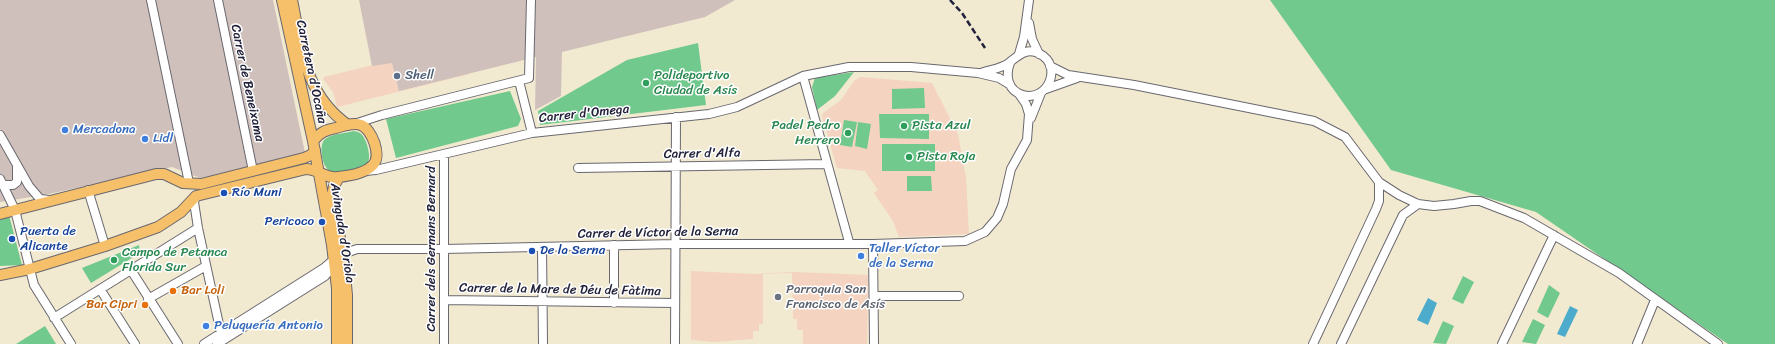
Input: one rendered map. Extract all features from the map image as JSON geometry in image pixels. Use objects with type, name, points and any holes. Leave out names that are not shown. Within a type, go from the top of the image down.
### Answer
[{"type":"main road","name":"Carretera d'Ocaña","points":[[282,0],[314,146]]},
{"type":"main road","name":"Carretera d'Ocaña","points":[[292,0],[310,79],[328,108],[351,124]]},
{"type":"main road","points":[[0,214],[88,190],[156,174],[164,174],[176,181],[201,184],[304,158],[311,155],[314,146],[324,131],[351,124],[365,127],[370,133],[374,145],[375,162],[364,171]]},
{"type":"main road","name":"Avinguda d'Oriola","points":[[314,146],[336,278],[337,344]]},
{"type":"main road","name":"Carrer d'Omega","points":[[193,198],[306,169],[319,172],[326,177],[339,177],[364,171]]},
{"type":"main road","name":"Avinguda d'Oriola","points":[[339,177],[334,186],[332,196],[343,254],[347,344]]},
{"type":"main road","points":[[0,275],[30,269],[105,246],[158,227],[181,212],[193,198],[189,183]]},
{"type":"street","points":[[151,0],[182,158],[189,183]]},
{"type":"street","name":"Carrer de Beneixama","points":[[218,0],[253,171]]},
{"type":"street","points":[[351,124],[529,78],[531,0]]},
{"type":"street","points":[[1029,0],[1024,37],[1019,54],[1010,63],[1007,70],[1009,84],[1019,94],[1028,109],[1030,123]]},
{"type":"street","points":[[1027,12],[1032,39],[1039,54],[1050,66],[1068,75],[1134,85],[1314,121],[1345,137],[1378,182],[1399,195],[1418,204],[1441,205],[1480,201],[1524,218],[1619,273],[1718,344]]},
{"type":"street","points":[[1019,54],[1032,52],[1039,54]]},
{"type":"street","points":[[978,74],[1010,63]]},
{"type":"street","name":"Carrer d'Omega","points":[[364,171],[376,170],[532,133],[709,114],[737,107],[803,76],[850,67],[880,66],[978,74],[999,78],[1009,84]]},
{"type":"street","points":[[1030,123],[1051,78],[1050,66]]},
{"type":"street","points":[[803,76],[849,242]]},
{"type":"street","points":[[1019,94],[1030,96],[1074,78],[1083,77]]},
{"type":"street","points":[[519,81],[532,133]]},
{"type":"street","points":[[675,344],[676,117]]},
{"type":"street","name":"Carrer de Víctor de la Serna","points":[[343,254],[357,249],[444,249],[675,244],[849,242],[873,244],[958,242],[973,238],[985,232],[993,223],[1003,204],[1011,169],[1024,147],[1030,123]]},
{"type":"street","points":[[0,135],[29,186],[40,198],[50,200]]},
{"type":"street","name":"Carrer dels Germans Bernard","points":[[444,154],[444,344]]},
{"type":"street","points":[[164,174],[176,176],[180,174],[182,158]]},
{"type":"street","name":"Carrer d'Alfa","points":[[578,168],[827,164]]},
{"type":"street","points":[[2,182],[13,185],[17,182],[17,165]]},
{"type":"street","points":[[2,182],[15,210],[34,285],[71,344]]},
{"type":"street","points":[[1313,344],[1376,209],[1379,201],[1378,182]]},
{"type":"street","points":[[88,190],[105,246]]},
{"type":"street","points":[[193,198],[220,339]]},
{"type":"street","points":[[1340,344],[1403,215],[1418,204]]},
{"type":"street","points":[[54,318],[198,228]]},
{"type":"street","points":[[1502,344],[1554,235]]},
{"type":"street","points":[[873,244],[874,344]]},
{"type":"street","points":[[614,245],[614,303]]},
{"type":"street","points":[[542,247],[543,344]]},
{"type":"street","points":[[220,339],[343,254]]},
{"type":"street","points":[[204,344],[220,339],[325,276],[334,261]]},
{"type":"street","points":[[148,300],[206,266]]},
{"type":"street","points":[[131,270],[148,300],[178,344]]},
{"type":"street","points":[[325,276],[336,278]]},
{"type":"street","points":[[100,289],[135,344]]},
{"type":"street","points":[[874,296],[958,296]]},
{"type":"street","name":"Carrer de la Mare de Déu de Fàtima","points":[[444,300],[675,303]]},
{"type":"street","points":[[1637,344],[1655,300]]},
{"type":"shaded area","points":[[0,0],[273,0],[305,153],[200,178],[172,167],[49,194],[0,202]]},
{"type":"shaded area","points":[[359,0],[735,0],[705,17],[562,52],[561,96],[535,110],[536,57],[399,91],[392,63],[372,66]]},
{"type":"shaded area","name":"Shell","points":[[464,48],[470,74],[337,107],[333,92],[323,79],[324,77],[369,66]]},
{"type":"shaded area","points":[[860,77],[932,83],[958,134],[966,178],[969,234],[899,237],[893,221],[874,193],[878,190],[865,171],[837,168],[822,116],[823,113],[841,100],[854,81]]},
{"type":"shaded area","points":[[691,271],[753,274],[794,272],[868,275],[867,344],[803,344],[803,330],[797,330],[797,319],[793,319],[792,273],[763,274],[763,324],[759,324],[759,331],[753,331],[753,339],[713,342],[691,340]]},
{"type":"green space","points":[[1270,0],[1775,0],[1775,344],[1728,344],[1536,212],[1391,170]]},
{"type":"green space","name":"Polideportivo Ciudad de Asís","points":[[698,43],[706,105],[540,125],[538,111],[627,60]]},
{"type":"green space","points":[[854,72],[835,96],[817,110],[812,87],[815,78]]},
{"type":"green space","points":[[924,88],[925,108],[892,109],[892,89]]},
{"type":"green space","points":[[510,91],[521,119],[518,126],[396,158],[386,119]]},
{"type":"green space","name":"Pista Azul","points":[[879,114],[929,114],[929,139],[880,138]]},
{"type":"green space","name":"Padel Pedro Herrero","points":[[844,120],[857,122],[852,147],[840,145]]},
{"type":"green space","points":[[858,122],[871,124],[867,149],[855,146]]},
{"type":"green space","points":[[354,131],[361,134],[365,140],[369,153],[368,162],[362,167],[353,170],[336,173],[332,172],[325,165],[323,160],[322,144],[324,140],[334,135]]},
{"type":"green space","name":"Pista Roja","points":[[882,144],[935,144],[935,171],[882,171]]},
{"type":"green space","points":[[907,176],[931,176],[932,191],[907,191]]},
{"type":"green space","points":[[9,215],[22,265],[0,266],[0,217]]},
{"type":"green space","name":"Campo de Petanca Florida Sur","points":[[139,245],[140,253],[91,283],[82,268]]},
{"type":"green space","points":[[1463,276],[1474,282],[1463,304],[1452,299]]},
{"type":"green space","points":[[1549,285],[1560,293],[1548,318],[1537,312]]},
{"type":"green space","points":[[1533,319],[1545,325],[1536,344],[1522,342]]},
{"type":"green space","points":[[1443,321],[1454,326],[1446,344],[1433,343]]},
{"type":"green space","points":[[45,326],[56,344],[16,344]]},
{"type":"water","points":[[1428,298],[1437,303],[1428,325],[1417,320]]},
{"type":"water","points":[[1570,306],[1578,310],[1565,337],[1557,334]]},
{"type":"railway","points":[[950,0],[962,13],[985,48]]},
{"type":"place","name":"Shell","points":[[397,76]]},
{"type":"place","name":"Polideportivo Ciudad de Asís","points":[[646,83]]},
{"type":"place","name":"Pista Azul","points":[[904,126]]},
{"type":"place","name":"Mercadona","points":[[65,130]]},
{"type":"place","name":"Padel Pedro Herrero","points":[[848,133]]},
{"type":"place","name":"Lidl","points":[[145,139]]},
{"type":"place","name":"Pista Roja","points":[[909,157]]},
{"type":"place","name":"Río Muni","points":[[224,193]]},
{"type":"place","name":"Pericoco","points":[[322,222]]},
{"type":"place","name":"Puerta de Alicante","points":[[12,239]]},
{"type":"place","name":"De la Serna","points":[[532,251]]},
{"type":"place","name":"Taller Víctor de la Serna","points":[[861,256]]},
{"type":"place","name":"Campo de Petanca Florida Sur","points":[[114,260]]},
{"type":"place","name":"Bar Loli","points":[[173,291]]},
{"type":"place","name":"Parroquia San Francisco de Asís","points":[[778,297]]},
{"type":"place","name":"Bar Cipri","points":[[145,305]]},
{"type":"place","name":"Peluquería Antonio","points":[[206,326]]}]
